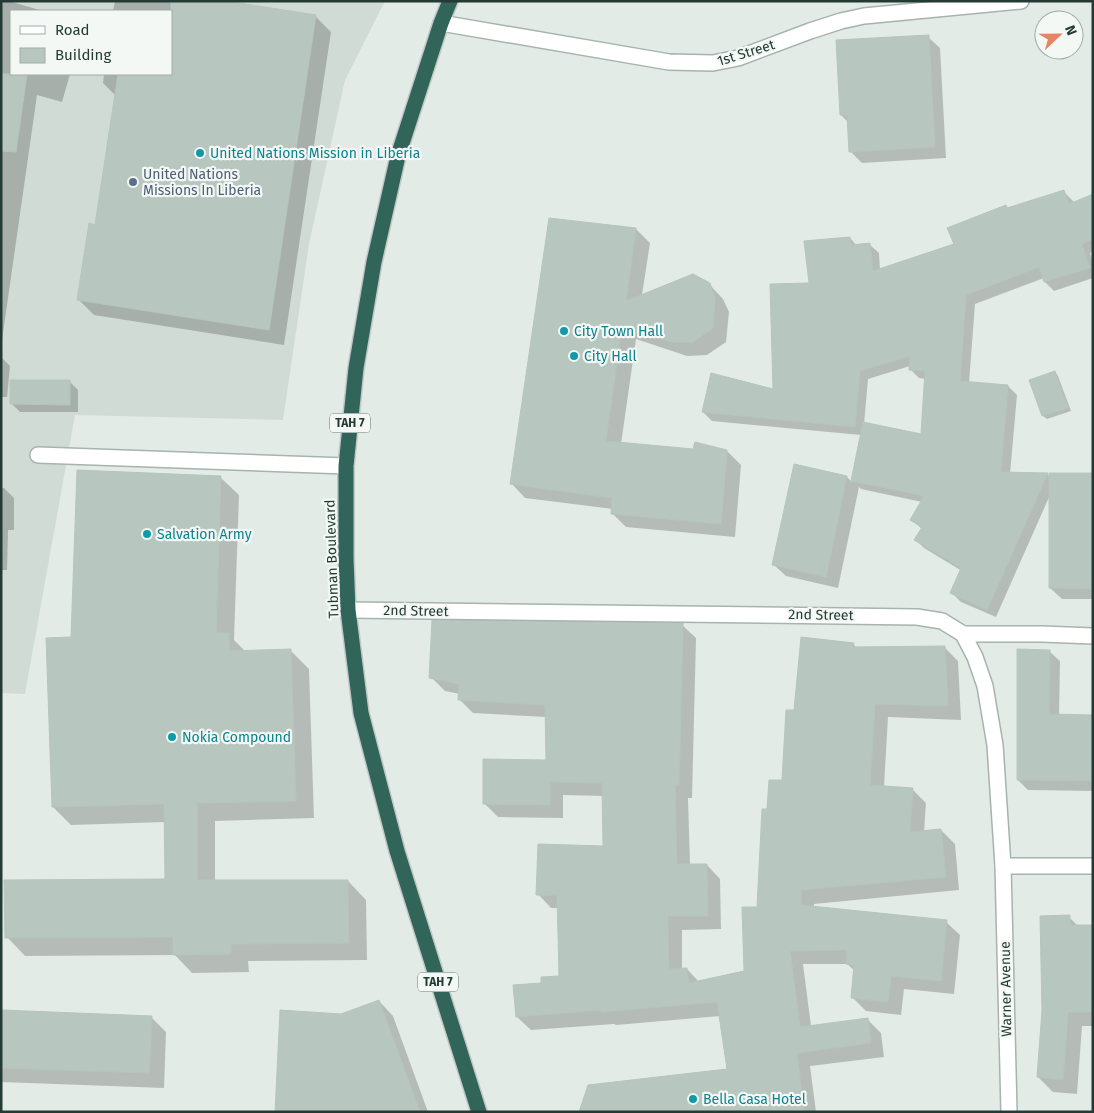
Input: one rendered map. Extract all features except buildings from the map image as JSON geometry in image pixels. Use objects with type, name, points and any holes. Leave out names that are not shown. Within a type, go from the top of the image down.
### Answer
[{"type":"highway","name":"Tubman Boulevard","points":[[450,1],[441,23],[398,156],[374,262],[356,368],[346,466],[346,558],[348,610],[361,713],[397,852],[479,1112]]},
{"type":"street","name":"1st Street","points":[[441,23],[669,62],[713,63],[738,58],[841,21],[864,16],[1021,1]]},
{"type":"street","points":[[38,455],[346,466]]},
{"type":"street","name":"2nd Street","points":[[348,610],[917,617],[942,621],[963,634]]},
{"type":"street","points":[[1093,636],[963,634],[975,657],[985,686],[995,745],[1003,866],[1093,866]]},
{"type":"street","name":"Warner Avenue","points":[[1003,866],[1009,1112]]},
{"type":"shaded area","points":[[1,1],[385,1],[345,80],[309,244],[283,420],[75,415],[25,694],[1,693]]},
{"type":"place","name":"United Nations Mission in Liberia","points":[[200,153]]},
{"type":"place","name":"United Nations Missions In Liberia","points":[[133,182]]},
{"type":"place","name":"City Town Hall","points":[[564,331]]},
{"type":"place","name":"City Hall","points":[[574,356]]},
{"type":"place","name":"Salvation Army","points":[[147,534]]},
{"type":"place","name":"Nokia Compound","points":[[172,737]]},
{"type":"place","name":"Bella Casa Hotel","points":[[693,1099]]}]
